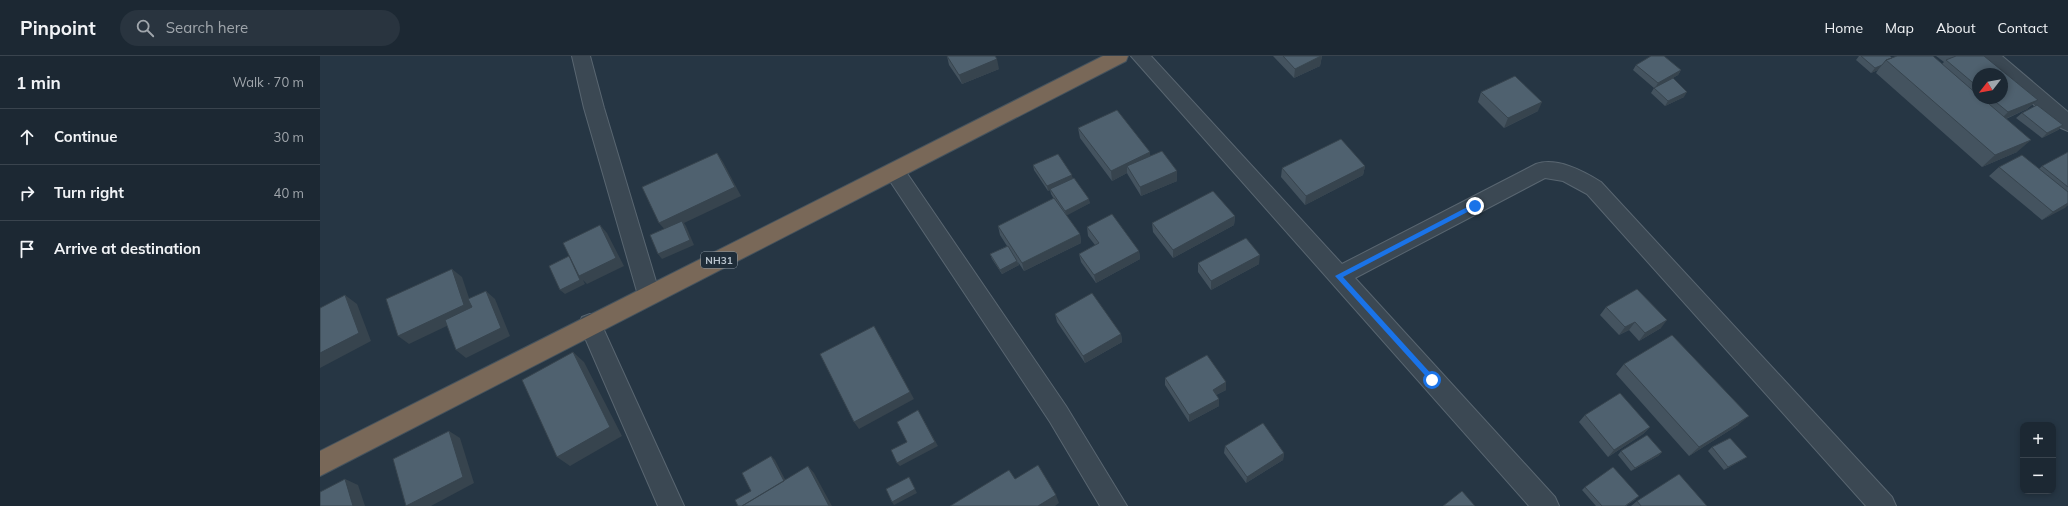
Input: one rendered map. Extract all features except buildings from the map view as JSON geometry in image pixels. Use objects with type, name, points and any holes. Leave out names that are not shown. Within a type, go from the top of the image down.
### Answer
[{"type":"highway","name":"NH31","points":[[320,464],[590,324],[895,172],[1119,56]]},
{"type":"street","points":[[581,56],[594,108],[649,295]]},
{"type":"street","points":[[1140,56],[1546,506]]},
{"type":"street","points":[[1990,56],[2068,123]]},
{"type":"street","points":[[1338,276],[1543,170],[1558,170],[1580,179],[1594,188],[1883,506]]},
{"type":"street","points":[[895,172],[1058,414],[1114,506]]},
{"type":"street","points":[[590,324],[671,506]]},
{"type":"route","points":[[1432,380],[1338,276],[1475,206]]}]
